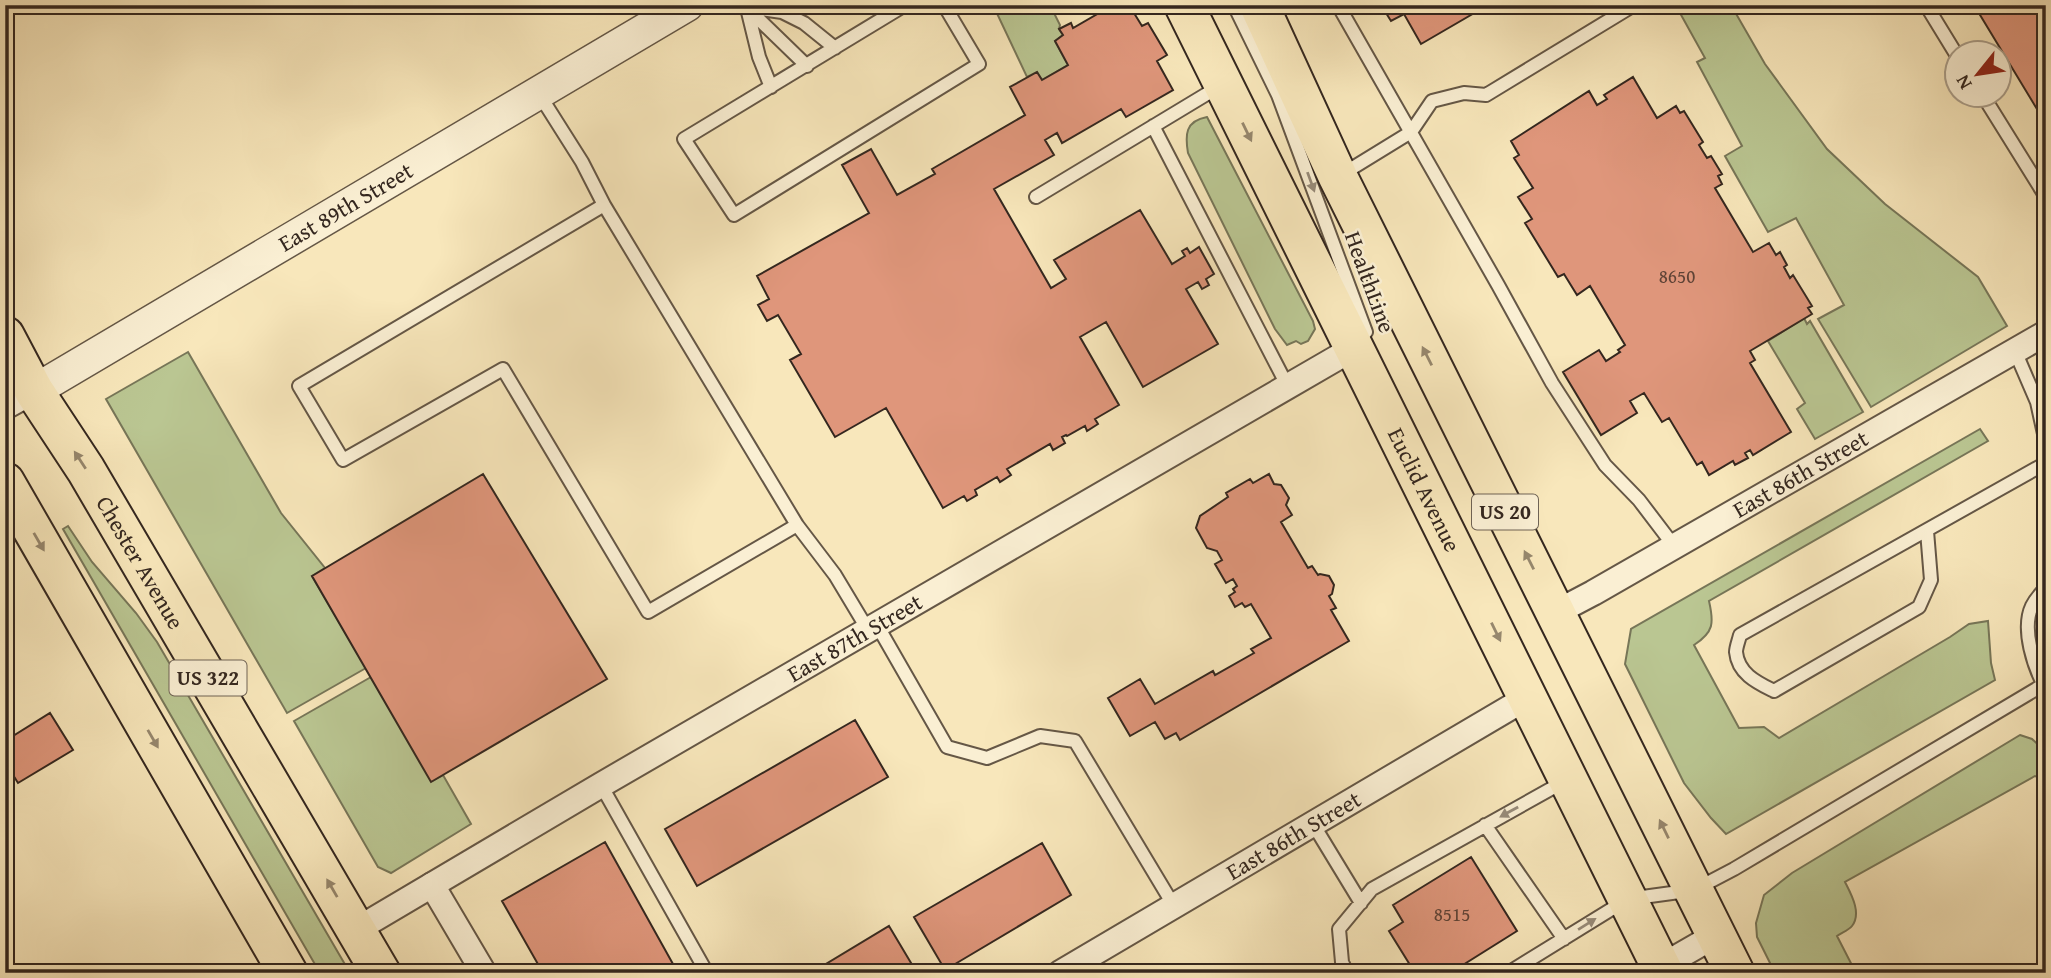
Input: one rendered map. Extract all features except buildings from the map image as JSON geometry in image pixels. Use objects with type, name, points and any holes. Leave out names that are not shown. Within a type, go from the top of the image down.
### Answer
[{"type":"main road","name":"Euclid Avenue","points":[[1184,5],[1223,84],[1368,354],[1422,484],[1628,899],[1659,971]]},
{"type":"main road","name":"US 20","points":[[1259,5],[1338,177],[1735,973]]},
{"type":"main road","name":"Chester Avenue","points":[[5,335],[20,399],[86,470],[381,973]]},
{"type":"main road","points":[[5,482],[283,971]]},
{"type":"street","name":"East 89th Street","points":[[20,399],[688,5]]},
{"type":"street","name":"East 86th Street","points":[[1555,613],[2046,333]]},
{"type":"street","name":"East 87th Street","points":[[356,930],[1288,387],[1368,354]]},
{"type":"street","name":"East 86th Street","points":[[1060,973],[1528,697]]},
{"type":"street","points":[[432,885],[484,973]]},
{"type":"street","points":[[1659,971],[1717,935]]},
{"type":"lane","points":[[905,5],[684,139],[734,215],[979,64],[943,5]]},
{"type":"lane","name":"HealthLine","points":[[1234,5],[1278,95],[1368,354]]},
{"type":"lane","points":[[1338,5],[1552,383],[1605,466],[1639,500],[1674,546]]},
{"type":"lane","points":[[1338,177],[1411,132],[1432,101],[1464,93],[1486,95],[1634,5]]},
{"type":"lane","points":[[1926,5],[1946,38]]},
{"type":"lane","points":[[746,6],[782,12],[804,23],[835,48]]},
{"type":"lane","points":[[746,6],[759,57],[771,87]]},
{"type":"lane","points":[[746,6],[807,66]]},
{"type":"lane","points":[[1036,197],[1223,84]]},
{"type":"lane","points":[[539,94],[797,525],[873,627],[947,747],[987,758],[1040,736],[1075,741],[1174,906]]},
{"type":"lane","name":"HealthLine","points":[[1278,95],[1318,134]]},
{"type":"lane","points":[[1991,108],[2046,197]]},
{"type":"lane","points":[[1153,126],[1288,387]]},
{"type":"lane","points":[[604,205],[299,386],[343,460],[503,369],[648,612],[797,525]]},
{"type":"lane","points":[[2015,351],[2037,402],[2046,443]]},
{"type":"lane","points":[[1927,531],[1931,580],[1919,607],[1774,691],[1754,682],[1742,669],[1737,652],[1740,635],[2046,463]]},
{"type":"lane","points":[[1508,973],[1628,899],[1694,890],[1734,869],[2045,687],[2033,660],[2028,635],[2031,607],[2046,588]]},
{"type":"lane","points":[[1347,973],[1342,962],[1339,929],[1372,889],[1568,779]]},
{"type":"lane","points":[[601,785],[707,973]]},
{"type":"lane","points":[[1313,824],[1360,902]]},
{"type":"lane","points":[[1485,825],[1564,939]]},
{"type":"green space","points":[[993,5],[1050,5],[1063,35],[1055,41],[1068,65],[1042,80],[1037,72],[1027,77]]},
{"type":"green space","points":[[1691,5],[1731,5],[1765,64],[1827,149],[1885,204],[1978,277],[2007,326],[1871,407],[1818,319],[1844,305],[1796,218],[1768,232],[1725,156],[1742,146],[1697,62],[1705,58],[1680,13]]},
{"type":"green space","points":[[1207,117],[1313,321],[1315,329],[1308,341],[1301,344],[1296,341],[1287,345],[1275,329],[1188,153],[1188,130],[1194,122]]},
{"type":"green space","points":[[1804,318],[1807,324],[1810,321],[1863,412],[1815,439],[1797,409],[1805,403],[1768,341]]},
{"type":"green space","points":[[188,352],[281,513],[325,568],[312,576],[366,668],[287,713],[106,399]]},
{"type":"green space","points":[[1980,429],[1988,441],[1709,601],[1711,626],[1705,636],[1694,645],[1739,728],[1764,727],[1779,738],[1969,624],[1988,621],[1995,680],[1726,834],[1684,783],[1625,664],[1631,629]]},
{"type":"green space","points":[[68,526],[92,562],[157,642],[350,973],[320,973],[63,529]]},
{"type":"green space","points":[[371,677],[432,781],[443,775],[471,824],[391,873],[378,867],[294,721]]},
{"type":"green space","points":[[2020,735],[2032,739],[2046,752],[2046,780],[2035,776],[1845,882],[1856,915],[1852,926],[1837,936],[1856,973],[1775,973],[1757,937],[1756,923],[1764,895],[1792,873]]}]
